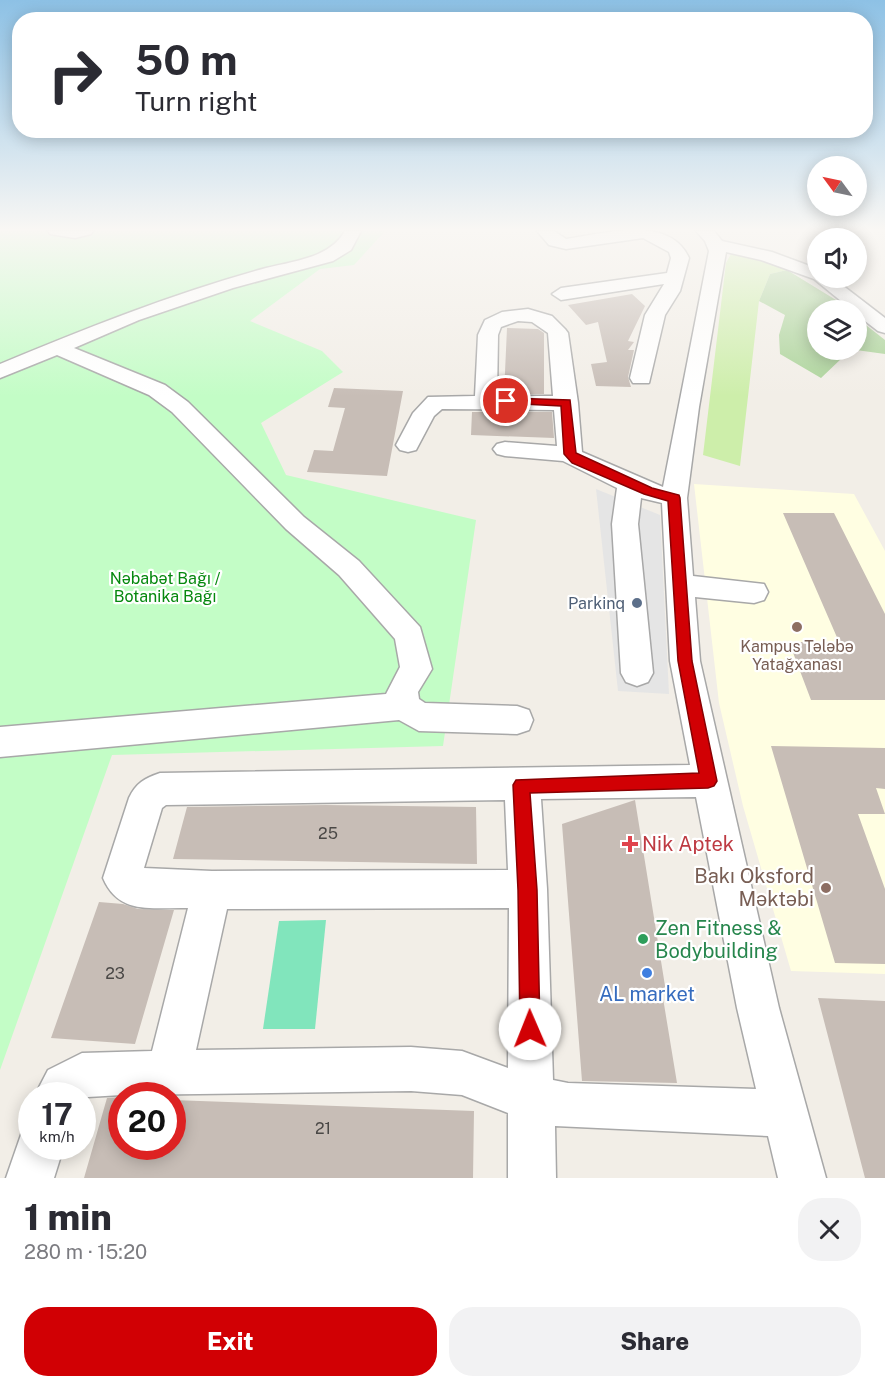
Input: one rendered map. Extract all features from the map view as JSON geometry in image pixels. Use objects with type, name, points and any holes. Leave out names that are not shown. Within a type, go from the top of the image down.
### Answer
[{"type":"street","points":[[0,372],[164,305],[221,286]]},
{"type":"street","points":[[561,294],[615,286]]},
{"type":"street","points":[[641,378],[655,315],[672,286]]},
{"type":"street","points":[[712,286],[688,407],[674,498],[686,670],[708,781],[784,1113],[802,1178]]},
{"type":"street","points":[[835,288],[885,327]]},
{"type":"street","points":[[486,400],[489,328],[505,317],[527,316],[549,322],[558,333],[567,403],[570,454]]},
{"type":"street","points":[[57,348],[157,390],[180,407],[295,523],[349,568],[409,635],[416,669],[402,692],[404,706]]},
{"type":"street","points":[[408,445],[424,413],[436,402],[486,400],[567,403]]},
{"type":"street","points":[[505,449],[570,454],[576,460],[630,484],[674,498]]},
{"type":"street","points":[[630,484],[626,524],[637,672]]},
{"type":"street","points":[[679,585],[754,592]]},
{"type":"street","points":[[0,742],[404,706],[418,717],[517,720]]},
{"type":"street","points":[[528,890],[212,890],[130,887],[122,878],[147,798],[160,789],[708,781]]},
{"type":"street","points":[[522,785],[528,890],[532,1178]]},
{"type":"street","points":[[169,1073],[212,890]]},
{"type":"street","points":[[71,1082],[82,1075],[411,1069],[462,1073],[531,1099],[568,1106],[784,1113]]},
{"type":"street","points":[[30,1178],[36,1160]]},
{"type":"shaded area","points":[[694,484],[854,494],[885,551],[885,974],[791,971],[743,806],[719,703]]},
{"type":"shaded area","name":"Parkinq","points":[[596,489],[660,515],[669,694],[618,691]]},
{"type":"green space","name":"Nəbabət Bağı / Botanika Bağı","points":[[0,286],[297,286],[250,321],[322,351],[343,372],[261,423],[286,475],[476,520],[443,746],[112,755],[0,1070]]},
{"type":"green space","points":[[723,286],[765,286],[759,301],[740,466],[703,455]]},
{"type":"green space","points":[[765,286],[807,286],[807,288],[816,288],[836,300],[807,300],[807,360],[840,360],[821,378],[780,354],[779,335],[785,315],[759,301]]},
{"type":"green space","points":[[867,326],[885,340],[885,354],[867,352]]},
{"type":"green space","points":[[326,920],[315,1029],[263,1029],[279,921]]},
{"type":"building","points":[[632,294],[645,306],[628,341],[634,342],[628,350],[634,350],[628,377],[631,387],[596,386],[591,364],[607,362],[598,322],[586,325],[568,305]]},
{"type":"building","points":[[507,328],[538,329],[544,333],[544,394],[504,394]]},
{"type":"building","points":[[334,388],[403,391],[387,476],[307,472],[314,450],[333,451],[345,408],[328,407]]},
{"type":"building","points":[[472,412],[552,412],[554,438],[471,435]]},
{"type":"building","points":[[783,513],[834,513],[885,614],[885,700],[811,700],[789,642],[839,642]]},
{"type":"building","points":[[771,746],[885,748],[885,789],[876,788],[885,814],[858,814],[885,889],[885,964],[835,963]]},
{"type":"building","points":[[635,800],[666,992],[662,992],[677,1083],[582,1081],[562,824]]},
{"type":"building","points":[[326,805],[476,807],[477,864],[173,859],[187,807]]},
{"type":"building","points":[[99,902],[123,904],[138,909],[174,910],[135,1044],[51,1038]]},
{"type":"building","points":[[818,998],[885,1001],[885,1178],[865,1178]]},
{"type":"building","points":[[107,1098],[108,1160],[186,1160],[186,1101],[474,1111],[473,1178],[84,1178],[89,1160],[96,1160],[96,1136]]},
{"type":"place","name":"Parkinq","points":[[637,603]]},
{"type":"place","name":"Kampus Tələbə Yatağxanası","points":[[797,627]]},
{"type":"place","name":"Nik Aptek","points":[[630,844]]},
{"type":"place","name":"Bakı Oksford Məktəbi","points":[[826,888]]},
{"type":"place","name":"Zen Fitness & Bodybuilding","points":[[643,939]]},
{"type":"place","name":"AL market","points":[[647,973]]},
{"type":"route","points":[[506,401],[567,403],[570,454],[576,460],[648,492],[674,498],[685,661],[708,781],[522,785],[528,890],[530,1029]]}]
